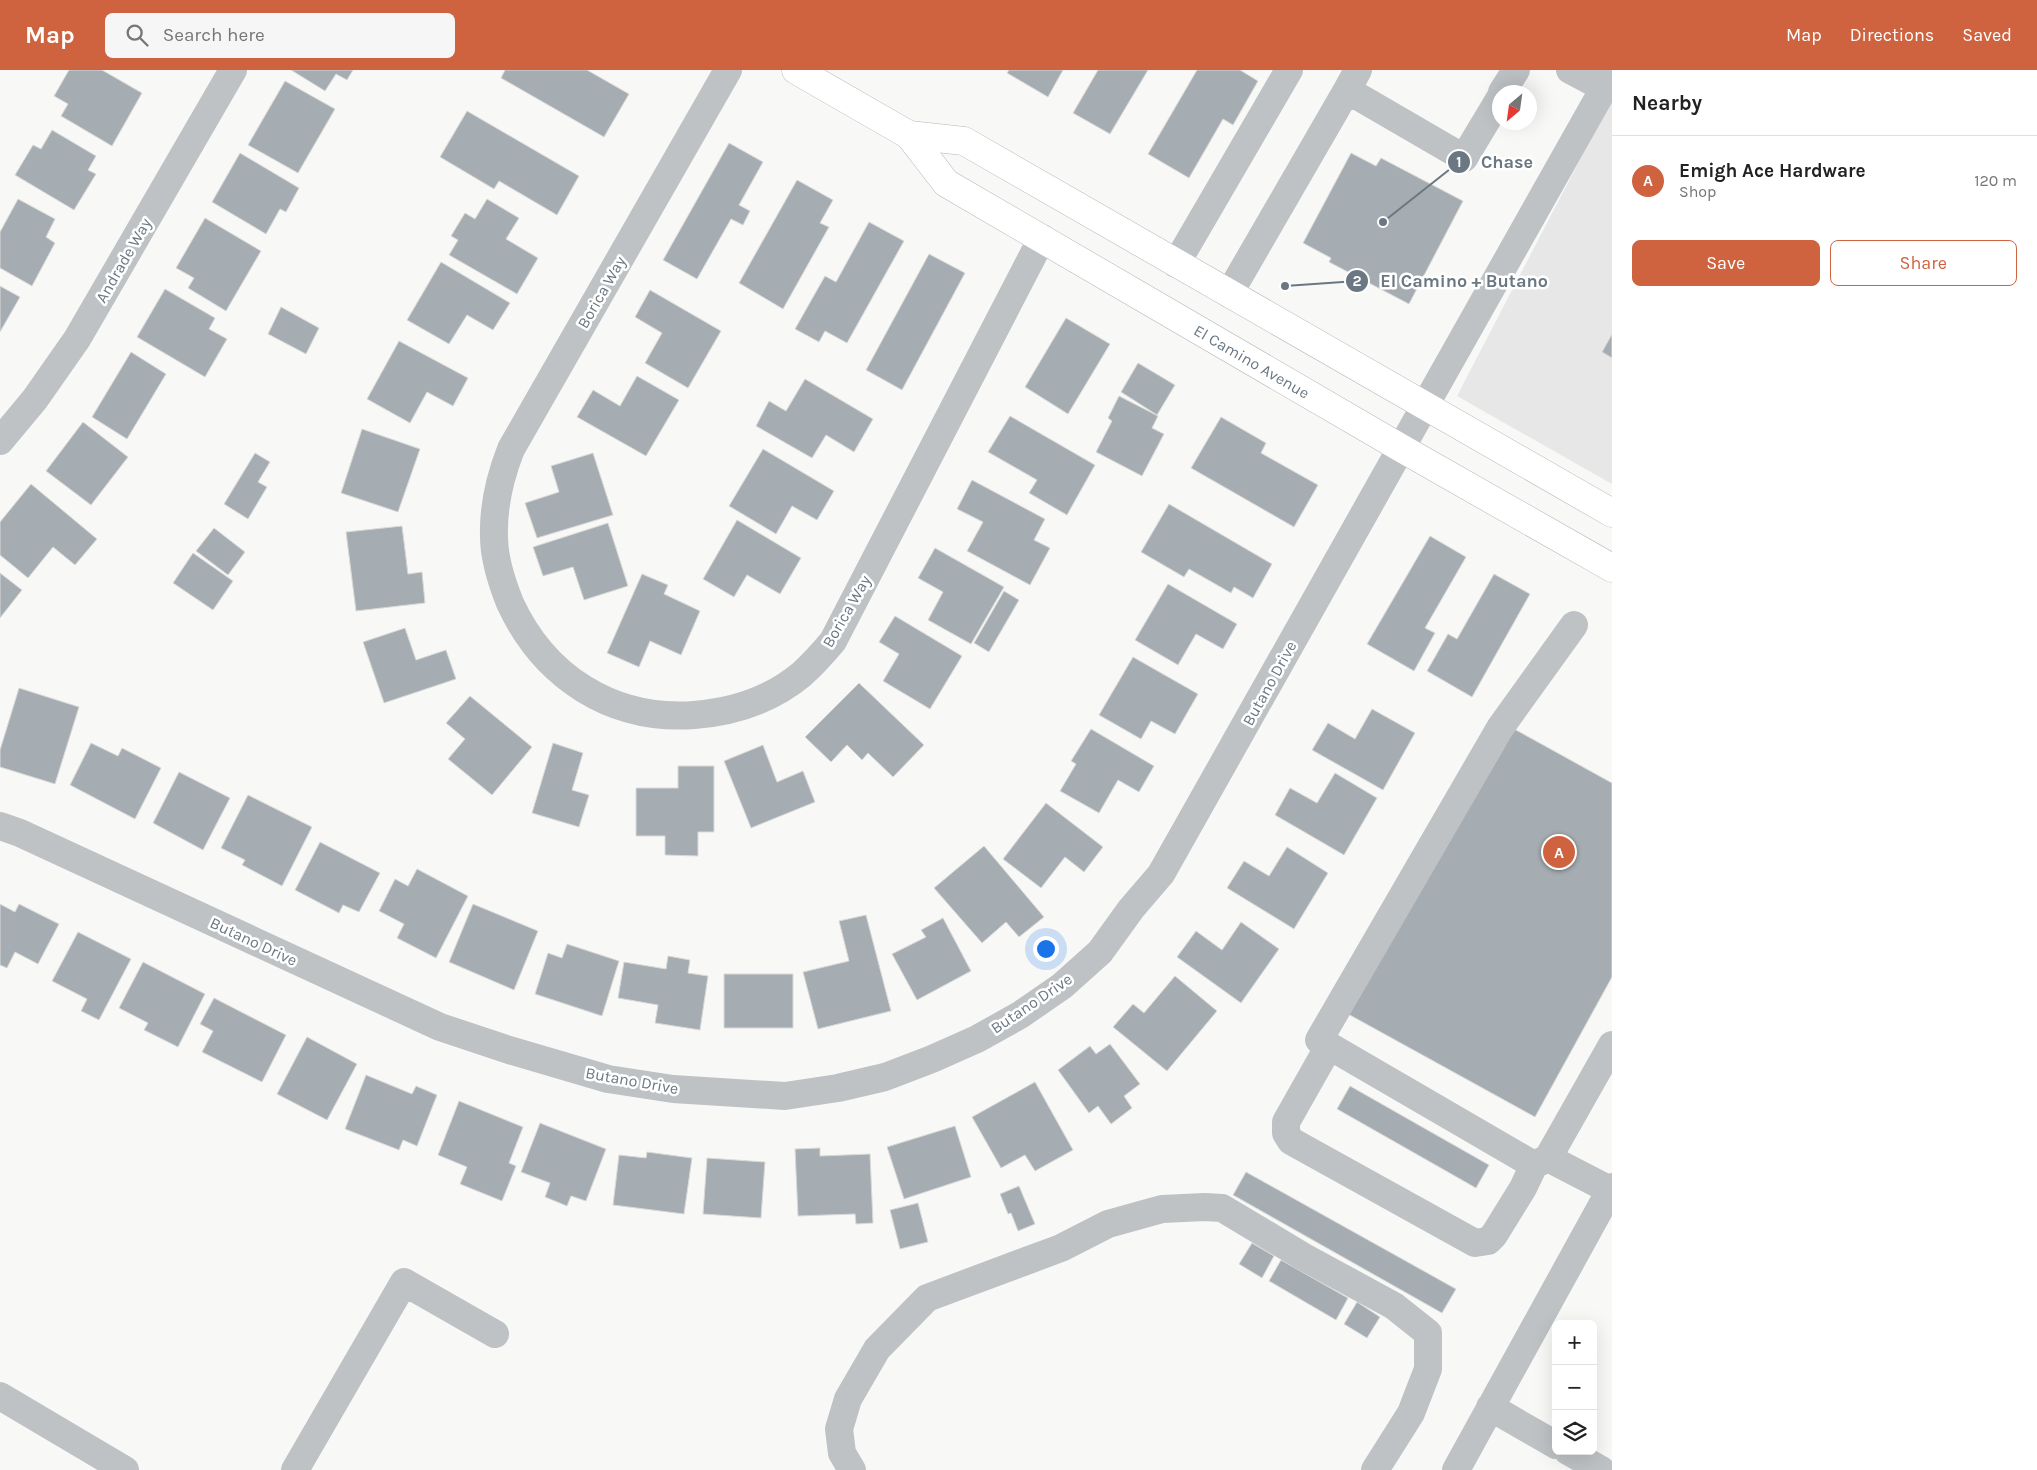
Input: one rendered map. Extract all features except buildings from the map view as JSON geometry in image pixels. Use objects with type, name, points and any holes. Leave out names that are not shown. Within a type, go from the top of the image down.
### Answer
[{"type":"main road","name":"El Camino Avenue","points":[[796,70],[909,135],[946,183],[1401,448],[1612,568]]},
{"type":"main road","name":"El Camino Avenue","points":[[909,135],[964,141],[1612,513]]},
{"type":"street","name":"Andrade Way","points":[[0,441],[35,398],[77,339],[233,70]]},
{"type":"street","name":"Borica Way","points":[[728,70],[511,449],[497,493],[494,538],[502,584],[521,626],[549,662],[566,677],[592,693],[627,708],[649,714],[672,716],[718,713],[741,707],[769,695],[801,674],[818,659],[833,641],[1042,238]]},
{"type":"street","points":[[1176,264],[1290,70]]},
{"type":"street","points":[[1506,85],[1516,70]]},
{"type":"street","points":[[1570,70],[1608,81]]},
{"type":"street","points":[[1229,294],[1352,80],[1464,158],[1492,111]]},
{"type":"street","name":"Butano Drive","points":[[0,826],[29,837],[440,1027],[509,1050],[608,1079],[673,1090],[785,1096],[838,1088],[885,1077],[968,1043],[1020,1015],[1062,986],[1100,952],[1131,909],[1161,874],[1608,81]]},
{"type":"street","points":[[1456,1470],[1611,1189],[1541,1162],[1319,1040],[1500,728],[1574,625]]},
{"type":"street","points":[[1329,1046],[1286,1122],[1286,1133],[1291,1141],[1475,1243],[1488,1241],[1494,1235],[1612,1045]]},
{"type":"street","points":[[852,1470],[842,1453],[839,1428],[848,1399],[877,1348],[927,1298],[1061,1248],[1108,1224],[1162,1209],[1205,1207],[1222,1208],[1304,1257],[1394,1306],[1428,1333],[1428,1368],[1411,1413],[1376,1470]]},
{"type":"street","points":[[296,1470],[404,1282],[495,1334]]},
{"type":"street","points":[[0,1396],[125,1470]]},
{"type":"street","points":[[1490,1407],[1552,1442]]},
{"type":"street","points":[[1575,1455],[1601,1470]]},
{"type":"shaded area","points":[[1612,98],[1612,484],[1457,396]]},
{"type":"place","name":"Chase","points":[[1383,222]]},
{"type":"place","name":"El Camino + Butano","points":[[1285,286]]},
{"type":"place","name":"Emigh Ace Hardware","points":[[1559,852]]}]
